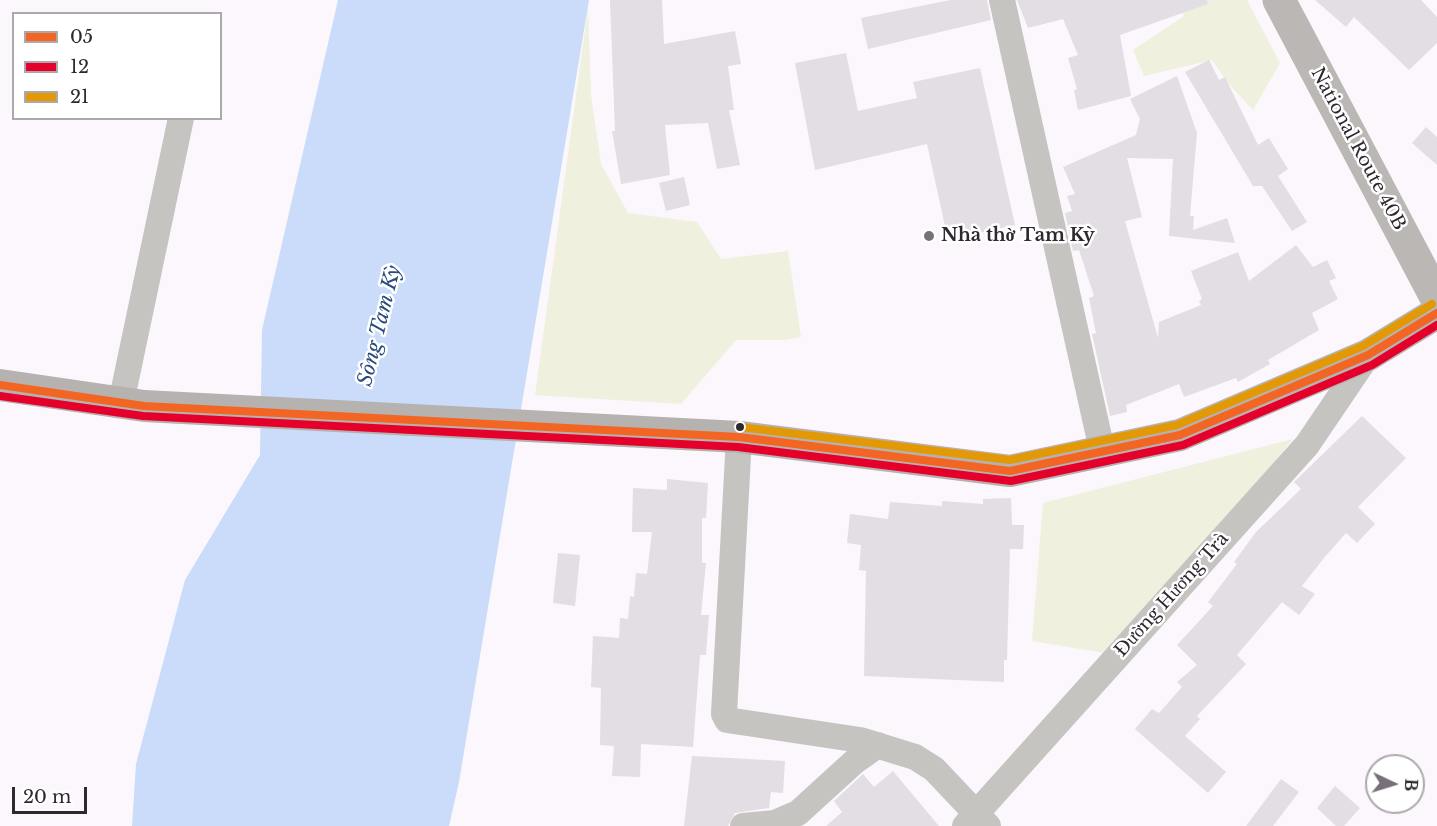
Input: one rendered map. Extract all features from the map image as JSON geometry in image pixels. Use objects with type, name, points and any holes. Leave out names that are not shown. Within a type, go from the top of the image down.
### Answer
[{"type":"highway","name":"National Route 40B","points":[[1279,0],[1437,298]]},
{"type":"main road","points":[[0,385],[132,404],[608,428],[739,437],[1010,471],[1179,435],[1368,355],[1437,313]]},
{"type":"street","points":[[1002,0],[1102,450]]},
{"type":"street","points":[[132,404],[181,120]]},
{"type":"street","name":"Đường Hương Trà","points":[[976,822],[1307,445],[1368,355]]},
{"type":"street","points":[[739,437],[734,563],[724,714],[732,723],[804,730],[878,746],[915,758],[934,769],[976,822]]},
{"type":"street","points":[[743,826],[775,823],[798,813],[854,762],[878,746]]},
{"type":"green space","points":[[1178,0],[1247,0],[1280,63],[1253,110],[1228,83],[1212,60],[1144,76],[1133,50],[1184,16]]},
{"type":"green space","points":[[588,8],[591,95],[601,164],[628,213],[697,222],[721,259],[788,251],[801,337],[785,340],[736,340],[681,404],[535,395]]},
{"type":"green space","points":[[1293,439],[1117,655],[1032,641],[1043,503]]},
{"type":"water","name":"Sông Tam Kỳ","points":[[338,0],[589,0],[459,782],[449,826],[132,826],[136,764],[185,580],[260,455],[262,330]]},
{"type":"building","points":[[610,0],[662,0],[664,44],[735,31],[741,64],[728,66],[734,110],[729,110],[740,165],[717,169],[708,123],[665,125],[670,175],[621,184],[612,131],[615,131]]},
{"type":"building","points":[[950,0],[987,0],[991,20],[868,49],[861,18]]},
{"type":"building","points":[[1017,0],[1207,0],[1208,4],[1120,35],[1131,96],[1078,110],[1074,90],[1077,89],[1068,58],[1078,55],[1063,19],[1028,28]]},
{"type":"building","points":[[1315,0],[1421,0],[1437,17],[1437,43],[1409,70],[1354,17],[1346,27]]},
{"type":"building","points":[[846,53],[858,111],[917,98],[913,82],[980,68],[1015,225],[948,240],[927,144],[815,170],[795,63]]},
{"type":"building","points":[[1209,60],[1219,80],[1225,77],[1258,145],[1269,138],[1288,169],[1278,176],[1307,222],[1292,231],[1262,186],[1253,186],[1185,72]]},
{"type":"building","points":[[1177,76],[1197,133],[1190,216],[1194,216],[1193,230],[1227,218],[1235,243],[1169,236],[1173,159],[1127,158],[1142,217],[1125,221],[1158,338],[1159,322],[1201,305],[1199,301],[1202,299],[1191,271],[1238,252],[1249,281],[1296,245],[1313,267],[1327,260],[1336,278],[1329,281],[1338,299],[1312,313],[1319,330],[1268,360],[1270,364],[1238,382],[1236,378],[1184,397],[1179,384],[1126,405],[1127,412],[1110,416],[1092,334],[1096,333],[1089,298],[1094,296],[1079,250],[1073,251],[1065,213],[1072,211],[1067,196],[1075,194],[1063,167],[1136,135],[1140,119],[1130,99]]},
{"type":"building","points":[[1426,127],[1437,137],[1437,165],[1412,143]]},
{"type":"building","points":[[684,177],[690,205],[666,211],[659,183]]},
{"type":"building","points":[[1362,416],[1406,458],[1358,507],[1375,524],[1357,543],[1346,533],[1324,558],[1302,586],[1315,594],[1299,615],[1282,602],[1237,655],[1246,664],[1197,716],[1200,719],[1185,736],[1226,772],[1208,793],[1135,729],[1152,709],[1159,713],[1182,687],[1177,682],[1197,665],[1177,645],[1213,606],[1208,602],[1237,564],[1234,562],[1256,532],[1301,489],[1294,482]]},
{"type":"building","points":[[667,479],[708,483],[706,518],[702,518],[702,563],[706,563],[701,615],[709,615],[706,655],[700,655],[693,747],[641,744],[640,777],[612,776],[614,746],[600,745],[601,688],[591,687],[593,636],[619,638],[620,618],[628,619],[630,596],[634,597],[636,573],[647,574],[652,532],[632,532],[633,488],[667,490]]},
{"type":"building","points":[[1011,498],[1012,525],[1024,525],[1023,549],[1010,549],[1007,660],[1004,660],[1004,682],[864,676],[866,571],[859,570],[861,545],[847,543],[850,514],[888,519],[890,502],[942,506],[942,501],[983,504],[983,499]]},
{"type":"building","points":[[558,553],[580,555],[575,606],[553,603]]},
{"type":"building","points":[[692,756],[785,761],[783,793],[771,792],[769,808],[735,813],[728,826],[684,826]]},
{"type":"building","points":[[893,771],[939,826],[826,826],[842,812],[834,801],[863,774],[874,787]]},
{"type":"building","points":[[1281,779],[1299,792],[1273,826],[1246,826]]},
{"type":"building","points":[[1335,786],[1360,808],[1344,826],[1336,826],[1317,808]]},
{"type":"transit line","name":"21","points":[[740,427],[1010,460],[1177,425],[1363,346],[1432,304]]},
{"type":"transit line","name":"05","points":[[0,385],[144,406],[739,437],[1010,471],[1180,435],[1368,355],[1437,313]]},
{"type":"transit line","name":"12","points":[[0,396],[143,416],[738,447],[1011,481],[1183,445],[1372,365],[1437,325]]},
{"type":"place","name":"Nhà thờ Tam Kỳ","points":[[929,236]]}]
